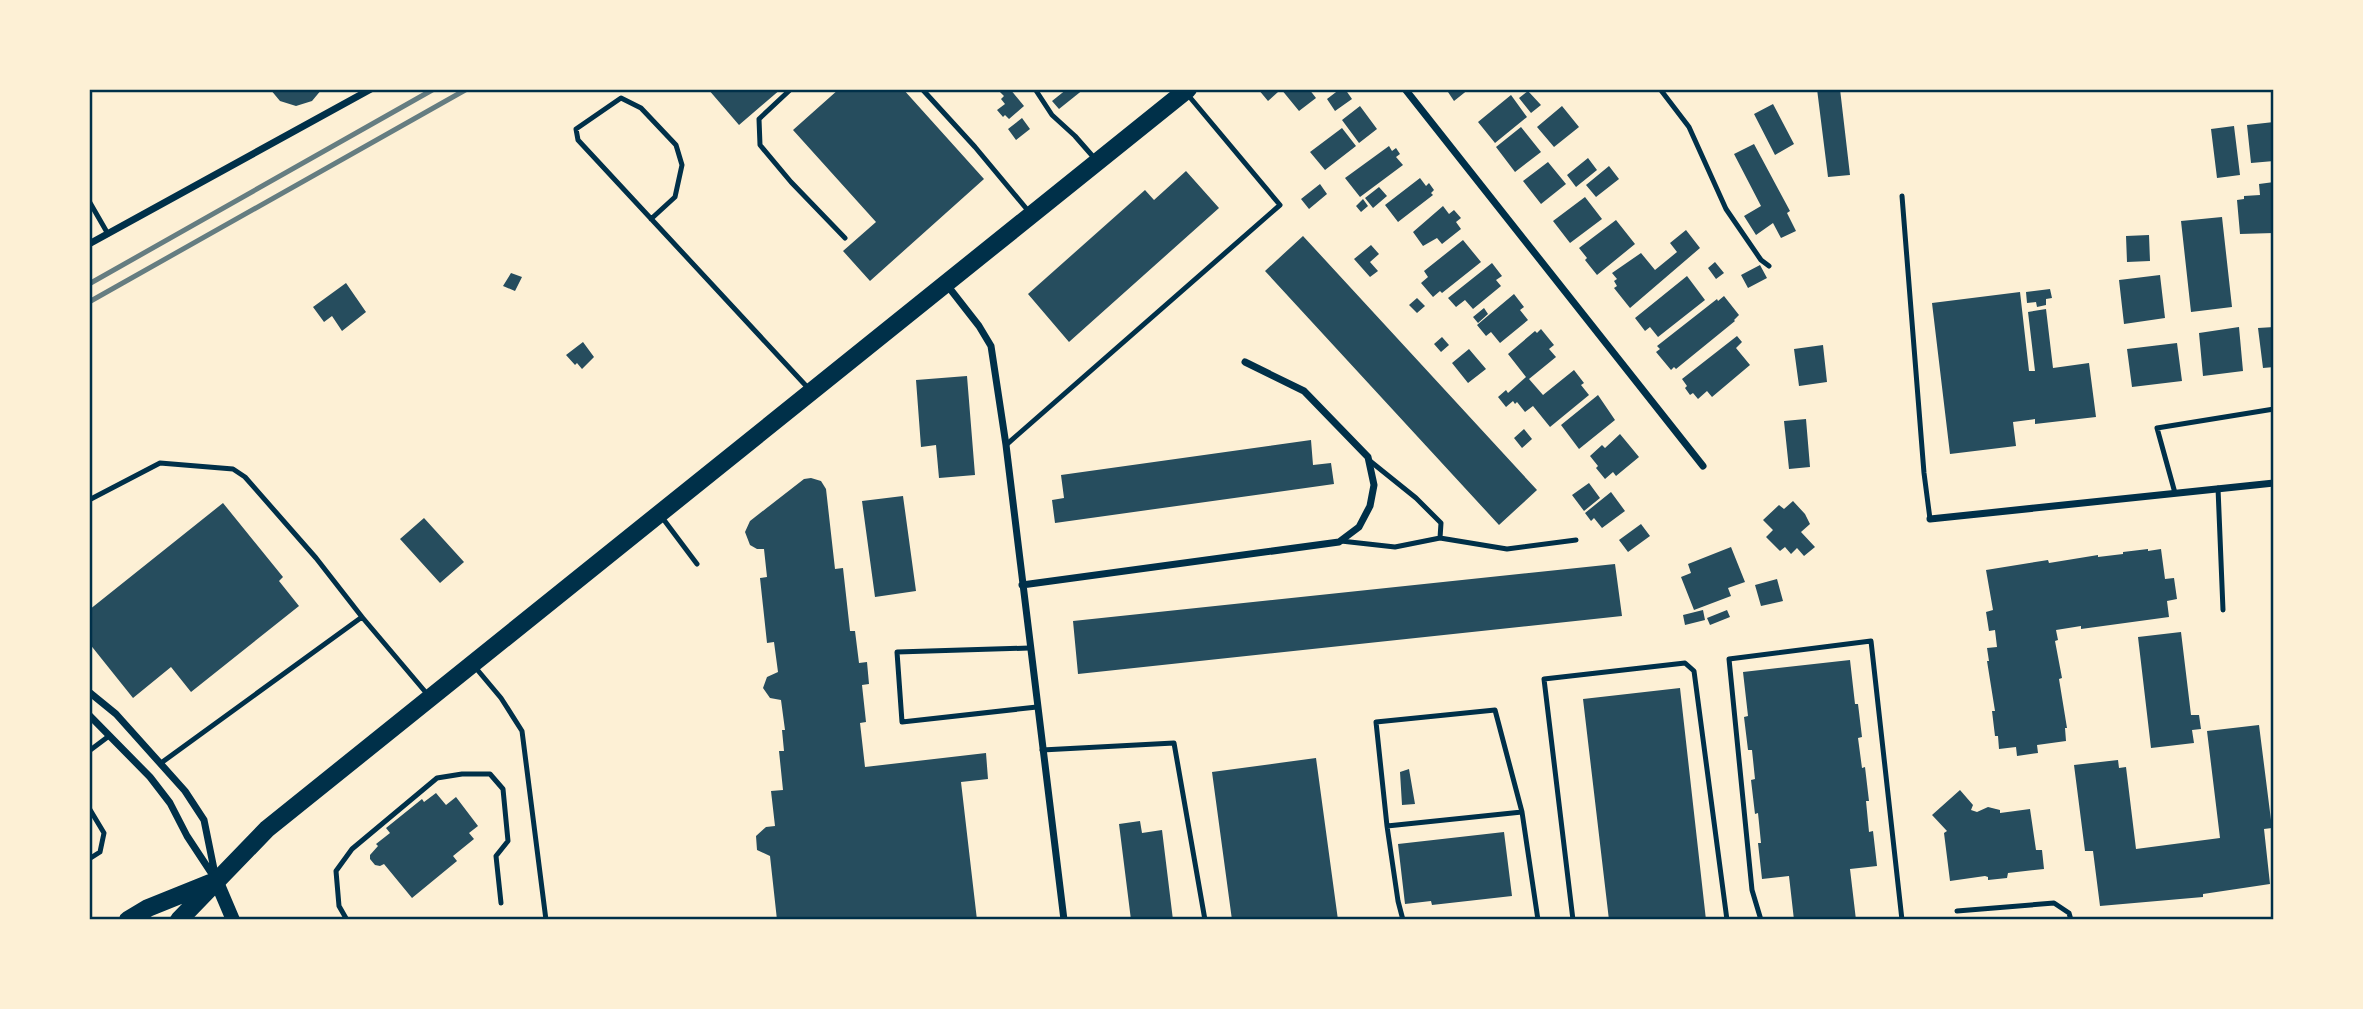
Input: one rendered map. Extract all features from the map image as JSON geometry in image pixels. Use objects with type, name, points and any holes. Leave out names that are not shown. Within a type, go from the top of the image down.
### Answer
[{"type":"main road","points":[[179,920],[267,829],[1185,90]]},
{"type":"main road","points":[[128,920],[148,908],[216,880]]},
{"type":"main road","points":[[216,880],[233,920]]},
{"type":"street","points":[[89,244],[371,89]]},
{"type":"street","points":[[1405,89],[1703,466]]},
{"type":"street","points":[[947,284],[979,326],[990,346],[1006,445],[1064,920]]},
{"type":"street","points":[[1021,585],[1315,546],[1341,541],[1359,527],[1370,506],[1374,485],[1370,461],[1304,391],[1245,362]]},
{"type":"street","points":[[1930,519],[2274,482]]},
{"type":"street","points":[[89,692],[116,714],[185,791],[204,820],[216,880]]},
{"type":"street","points":[[89,715],[150,777],[170,803],[187,836],[216,880]]},
{"type":"lane","points":[[791,89],[759,119],[760,145],[845,238]]},
{"type":"lane","points":[[922,89],[1032,215]]},
{"type":"lane","points":[[1035,89],[1052,116],[1075,136],[1098,162]]},
{"type":"lane","points":[[1660,89],[1689,127],[1726,209],[1761,260],[1769,266]]},
{"type":"lane","points":[[1006,445],[1280,205],[1185,90]]},
{"type":"lane","points":[[651,219],[675,197],[682,164],[676,145],[641,108],[621,98],[576,129],[578,140],[651,219],[811,391]]},
{"type":"lane","points":[[1902,196],[1930,519]]},
{"type":"lane","points":[[89,201],[108,234]]},
{"type":"lane","points":[[2175,493],[2157,428],[2274,410]]},
{"type":"lane","points":[[1370,461],[1416,498],[1441,523],[1440,538]]},
{"type":"lane","points":[[89,500],[160,463],[233,468],[245,477],[316,558],[430,697]]},
{"type":"lane","points":[[2218,488],[2223,610]]},
{"type":"lane","points":[[659,512],[697,564]]},
{"type":"lane","points":[[1341,541],[1395,547],[1440,538],[1507,549],[1576,540]]},
{"type":"lane","points":[[161,763],[362,617]]},
{"type":"lane","points":[[1761,920],[1752,890],[1729,659],[1871,641],[1902,920]]},
{"type":"lane","points":[[1030,648],[897,652],[902,722],[1037,707]]},
{"type":"lane","points":[[473,663],[501,698],[522,731],[546,920]]},
{"type":"lane","points":[[1573,920],[1545,679],[1685,663],[1694,671],[1727,920]]},
{"type":"lane","points":[[1403,920],[1387,825],[1376,722],[1495,710],[1522,812],[1538,920]]},
{"type":"lane","points":[[89,751],[109,736]]},
{"type":"lane","points":[[1042,750],[1174,743],[1205,920]]},
{"type":"lane","points":[[347,920],[339,906],[336,871],[352,849],[437,779],[462,774],[490,774],[503,789],[508,841],[496,856],[500,903]]},
{"type":"lane","points":[[89,808],[104,833],[100,852],[89,859]]},
{"type":"lane","points":[[1387,825],[1522,812]]},
{"type":"lane","points":[[1957,911],[2054,903],[2069,913],[2070,920]]},
{"type":"building","points":[[270,89],[322,89],[312,101],[296,106],[280,101]]},
{"type":"building","points":[[708,89],[781,89],[739,125]]},
{"type":"building","points":[[839,89],[903,89],[984,179],[870,281],[843,251],[876,222],[793,130]]},
{"type":"building","points":[[1010,89],[1024,106],[1009,119],[997,110],[1005,104],[1001,99],[1004,96],[999,91]]},
{"type":"building","points":[[1067,89],[1084,89],[1059,109],[1052,101]]},
{"type":"building","points":[[1258,89],[1276,89],[1278,92],[1268,101]]},
{"type":"building","points":[[1281,89],[1309,89],[1316,98],[1299,111]]},
{"type":"building","points":[[1340,89],[1345,89],[1352,99],[1335,111],[1327,99]]},
{"type":"building","points":[[1452,89],[1469,89],[1454,101],[1448,92]]},
{"type":"building","points":[[1817,89],[1840,89],[1850,175],[1828,177]]},
{"type":"building","points":[[1528,91],[1541,105],[1531,113],[1519,98]]},
{"type":"building","points":[[1511,95],[1527,117],[1495,143],[1478,122]]},
{"type":"building","points":[[1773,104],[1794,144],[1775,155],[1754,114]]},
{"type":"building","points":[[1360,106],[1377,129],[1359,143],[1342,120]]},
{"type":"building","points":[[1562,106],[1579,127],[1554,147],[1537,127]]},
{"type":"building","points":[[1022,118],[1030,129],[1016,140],[1008,129]]},
{"type":"building","points":[[2274,122],[2274,161],[2251,163],[2247,125]]},
{"type":"building","points":[[2234,126],[2240,175],[2217,178],[2211,129]]},
{"type":"building","points":[[1521,127],[1541,152],[1515,172],[1496,147]]},
{"type":"building","points":[[1342,128],[1356,146],[1325,170],[1310,152]]},
{"type":"building","points":[[1754,144],[1790,211],[1787,213],[1796,231],[1781,238],[1773,223],[1756,235],[1744,216],[1761,206],[1734,154]]},
{"type":"building","points":[[1389,146],[1392,151],[1396,148],[1400,154],[1396,157],[1403,165],[1360,197],[1345,178]]},
{"type":"building","points":[[1588,158],[1597,170],[1576,187],[1567,175]]},
{"type":"building","points":[[1548,162],[1566,184],[1541,204],[1523,181]]},
{"type":"building","points":[[1609,166],[1619,179],[1596,197],[1586,185]]},
{"type":"building","points":[[1186,171],[1219,208],[1069,342],[1028,294],[1145,190],[1154,200]]},
{"type":"building","points":[[1420,178],[1426,186],[1429,183],[1434,190],[1431,193],[1433,195],[1398,222],[1385,205]]},
{"type":"building","points":[[2274,182],[2274,233],[2240,234],[2237,200],[2244,199],[2244,196],[2260,195],[2259,184]]},
{"type":"building","points":[[1320,184],[1327,194],[1309,209],[1301,199]]},
{"type":"building","points":[[1379,187],[1387,196],[1373,208],[1365,198]]},
{"type":"building","points":[[1585,197],[1602,219],[1570,243],[1553,221]]},
{"type":"building","points":[[1363,199],[1368,206],[1361,212],[1356,206]]},
{"type":"building","points":[[1443,206],[1449,214],[1454,210],[1461,218],[1456,222],[1461,229],[1442,244],[1437,238],[1423,246],[1413,232]]},
{"type":"building","points":[[2222,217],[2232,307],[2191,312],[2181,221]]},
{"type":"building","points":[[1616,220],[1635,244],[1597,275],[1579,248]]},
{"type":"building","points":[[1686,230],[1700,248],[1630,308],[1614,288],[1617,286],[1614,281],[1617,279],[1612,273],[1641,253],[1655,270],[1677,252],[1670,243]]},
{"type":"building","points":[[2149,235],[2150,261],[2127,262],[2126,236]]},
{"type":"building","points":[[1303,236],[1537,490],[1499,525],[1265,271]]},
{"type":"building","points":[[1463,240],[1481,262],[1433,297],[1421,283],[1428,277],[1424,271]]},
{"type":"building","points":[[1371,245],[1379,254],[1370,262],[1378,271],[1370,277],[1354,259]]},
{"type":"building","points":[[1715,262],[1724,273],[1716,279],[1708,268]]},
{"type":"building","points":[[1492,263],[1502,276],[1496,280],[1501,286],[1473,309],[1465,300],[1456,307],[1448,298]]},
{"type":"building","points":[[1760,265],[1767,278],[1748,288],[1741,275]]},
{"type":"building","points":[[511,273],[522,277],[515,291],[503,286]]},
{"type":"building","points":[[2160,275],[2165,318],[2124,324],[2119,280]]},
{"type":"building","points":[[1687,276],[1705,300],[1658,337],[1650,327],[1645,331],[1635,318]]},
{"type":"building","points":[[346,283],[366,312],[342,331],[332,316],[324,322],[313,307]]},
{"type":"building","points":[[2050,289],[2052,298],[2046,299],[2046,305],[2037,307],[2036,302],[2027,303],[2026,292]]},
{"type":"building","points":[[2020,292],[2029,371],[2035,371],[2028,312],[2046,309],[2053,368],[2089,363],[2096,417],[2035,424],[2035,419],[2013,422],[2016,446],[1950,454],[1932,303]]},
{"type":"building","points":[[1514,294],[1524,307],[1520,310],[1528,320],[1500,343],[1491,332],[1486,336],[1477,325]]},
{"type":"building","points":[[1724,296],[1739,315],[1735,321],[1676,369],[1674,367],[1671,370],[1656,352],[1660,349],[1657,346]]},
{"type":"building","points":[[1417,298],[1425,306],[1417,313],[1409,305]]},
{"type":"building","points":[[1484,308],[1488,314],[1478,323],[1473,317]]},
{"type":"building","points":[[2239,327],[2243,371],[2203,376],[2199,333]]},
{"type":"building","points":[[2274,327],[2274,367],[2263,368],[2258,328]]},
{"type":"building","points":[[1541,329],[1554,345],[1549,349],[1556,357],[1529,379],[1543,395],[1574,370],[1589,395],[1550,427],[1533,406],[1525,412],[1517,402],[1515,404],[1513,401],[1506,407],[1498,397],[1506,390],[1508,393],[1526,377],[1508,354]]},
{"type":"building","points":[[1737,336],[1742,342],[1736,348],[1750,365],[1712,397],[1707,391],[1698,399],[1693,393],[1690,395],[1682,379]]},
{"type":"building","points":[[1442,337],[1449,345],[1441,352],[1434,344]]},
{"type":"building","points":[[583,342],[594,357],[582,369],[566,355]]},
{"type":"building","points":[[2177,343],[2182,381],[2132,387],[2127,349]]},
{"type":"building","points":[[1823,345],[1827,382],[1799,386],[1794,349]]},
{"type":"building","points":[[1469,349],[1486,369],[1468,383],[1452,363]]},
{"type":"building","points":[[967,376],[975,475],[939,478],[936,445],[921,447],[916,380]]},
{"type":"building","points":[[1598,395],[1615,420],[1579,449],[1561,425]]},
{"type":"building","points":[[1806,419],[1810,467],[1789,469],[1784,421]]},
{"type":"building","points":[[1524,429],[1532,439],[1522,448],[1514,438]]},
{"type":"building","points":[[1620,434],[1639,457],[1616,476],[1613,472],[1605,479],[1590,456],[1602,445],[1605,448]]},
{"type":"building","points":[[1311,440],[1313,465],[1331,463],[1334,484],[1055,523],[1052,500],[1064,498],[1061,475]]},
{"type":"building","points":[[804,479],[821,481],[826,489],[835,569],[843,568],[850,631],[855,631],[859,663],[867,662],[869,684],[862,685],[866,722],[860,723],[865,767],[986,753],[988,779],[961,782],[977,920],[777,920],[770,856],[757,850],[756,836],[766,827],[775,826],[771,791],[783,790],[779,751],[784,751],[782,730],[785,730],[781,700],[770,698],[763,688],[767,677],[778,672],[774,642],[767,643],[760,578],[767,577],[764,549],[750,545],[745,532],[750,521]]},
{"type":"building","points":[[1589,483],[1600,498],[1584,511],[1572,495]]},
{"type":"building","points":[[1611,492],[1625,511],[1602,528],[1594,518],[1591,521],[1585,513]]},
{"type":"building","points":[[903,496],[916,591],[875,597],[862,501]]},
{"type":"building","points":[[1793,501],[1810,524],[1801,532],[1815,547],[1804,556],[1797,548],[1791,554],[1785,547],[1780,551],[1766,537],[1773,530],[1763,520],[1779,505],[1784,509]]},
{"type":"building","points":[[223,503],[283,577],[279,581],[299,606],[191,692],[171,667],[133,698],[89,643],[89,610]]},
{"type":"building","points":[[424,518],[464,562],[440,583],[400,539]]},
{"type":"building","points":[[1641,524],[1650,536],[1628,552],[1619,540]]},
{"type":"building","points":[[1731,547],[1745,582],[1728,588],[1731,596],[1694,610],[1681,577],[1691,573],[1688,564]]},
{"type":"building","points":[[2161,549],[2165,579],[2174,578],[2177,599],[2167,601],[2169,617],[2056,630],[2058,640],[2055,641],[2062,678],[2059,679],[2067,728],[2066,741],[2037,745],[2038,753],[2017,756],[2016,747],[1999,749],[1998,736],[1995,736],[1992,711],[1995,711],[1987,661],[1987,648],[1997,647],[1995,630],[1989,631],[1986,612],[1993,610],[1986,570]]},
{"type":"building","points":[[1615,564],[1622,616],[1078,674],[1073,621]]},
{"type":"building","points":[[1777,579],[1783,601],[1761,606],[1755,585]]},
{"type":"building","points":[[1703,610],[1705,620],[1685,625],[1683,615]]},
{"type":"building","points":[[1727,610],[1730,617],[1710,625],[1707,618]]},
{"type":"building","points":[[2181,632],[2191,715],[2199,715],[2201,729],[2192,730],[2194,743],[2151,748],[2138,637]]},
{"type":"building","points":[[1850,660],[1862,737],[1858,738],[1869,801],[1866,801],[1869,832],[1873,831],[1877,866],[1850,869],[1856,920],[1794,920],[1789,876],[1762,879],[1758,813],[1755,814],[1751,780],[1755,779],[1752,750],[1748,750],[1744,717],[1748,716],[1743,672]]},
{"type":"building","points":[[1680,688],[1706,920],[1609,920],[1583,699]]},
{"type":"building","points":[[2259,725],[2272,828],[2264,829],[2270,884],[2203,894],[2203,897],[2100,906],[2093,851],[2085,851],[2074,765],[2118,760],[2119,768],[2126,767],[2136,849],[2220,838],[2207,731]]},
{"type":"building","points":[[1316,758],[1338,920],[1232,920],[1212,772]]},
{"type":"building","points":[[1409,769],[1415,804],[1402,805],[1400,772]]},
{"type":"building","points":[[1960,790],[1973,805],[1971,810],[1977,812],[1988,807],[2000,810],[2000,813],[2030,809],[2036,850],[2042,850],[2044,869],[2008,873],[2007,878],[1988,880],[1985,876],[1950,881],[1944,833],[1947,831],[1932,815]]},
{"type":"building","points":[[436,793],[446,805],[456,797],[478,826],[469,833],[474,839],[453,856],[457,861],[412,898],[384,864],[375,865],[370,855],[378,846],[376,844],[390,833],[386,828],[422,799],[424,802]]},
{"type":"building","points":[[1140,821],[1142,833],[1162,830],[1173,920],[1131,920],[1119,824]]},
{"type":"building","points":[[1504,832],[1512,896],[1432,905],[1431,901],[1405,904],[1398,844]]},
{"type":"railway","points":[[89,284],[434,89]]},
{"type":"railway","points":[[89,302],[467,89]]}]
